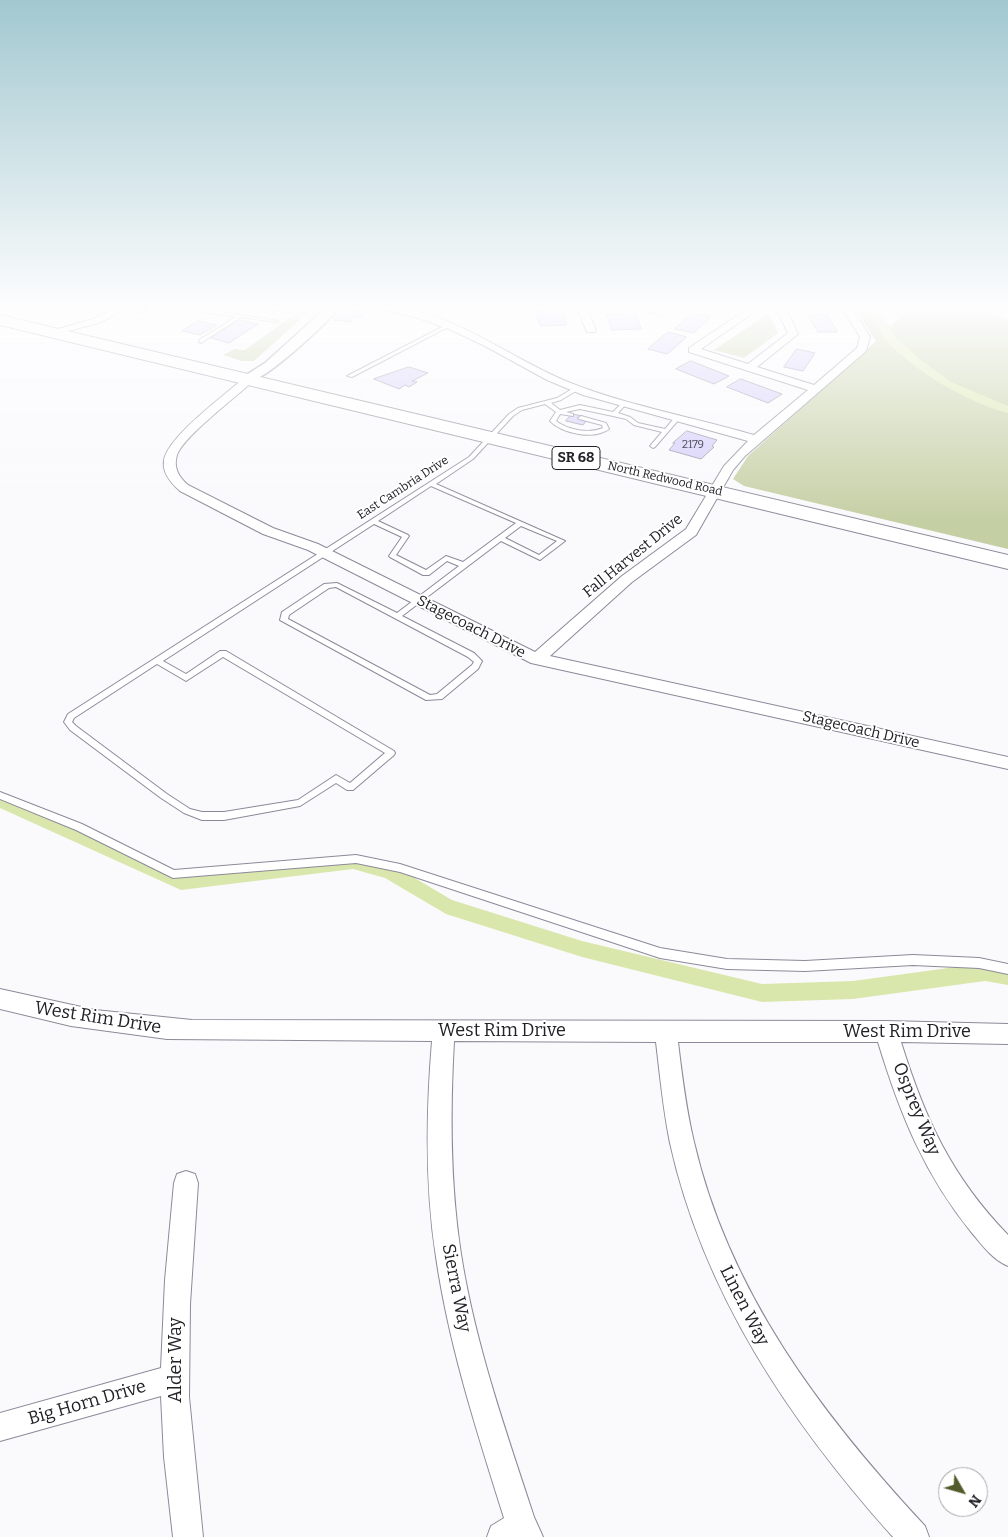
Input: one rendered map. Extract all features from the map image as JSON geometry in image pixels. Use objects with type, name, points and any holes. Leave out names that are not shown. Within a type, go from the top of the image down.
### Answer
[{"type":"main road","name":"North Redwood Road","points":[[239,378],[1008,562]]},
{"type":"street","points":[[248,380],[252,378]]},
{"type":"street","points":[[553,378],[623,404],[678,417],[754,439]]},
{"type":"street","points":[[780,378],[813,388]]},
{"type":"street","name":"Fall Harvest Drive","points":[[537,658],[627,579],[686,537],[696,527],[728,469],[741,453],[829,378]]},
{"type":"street","name":"Stagecoach Drive","points":[[248,380],[178,442],[170,455],[171,473],[178,483],[191,492],[268,531],[324,553],[523,654],[1008,763]]},
{"type":"street","name":"West Rim Drive","points":[[0,999],[63,1015],[160,1029],[1008,1034]]},
{"type":"street","name":"Sierra Way","points":[[444,1031],[439,1139],[443,1209],[454,1286],[517,1533]]},
{"type":"street","name":"Linen Way","points":[[666,1031],[678,1118],[686,1157],[710,1238],[727,1278],[774,1364],[806,1409],[862,1480],[914,1537]]},
{"type":"street","name":"Osprey Way","points":[[886,1032],[914,1115],[936,1159],[968,1208],[1008,1253]]},
{"type":"street","name":"Alder Way","points":[[186,1182],[178,1279],[175,1378],[176,1416],[188,1537]]},
{"type":"street","name":"Big Horn Drive","points":[[0,1428],[175,1378]]},
{"type":"lane","points":[[491,438],[511,415],[520,409],[559,399],[577,388]]},
{"type":"lane","points":[[546,402],[559,412],[571,415]]},
{"type":"lane","points":[[614,414],[623,404]]},
{"type":"lane","points":[[581,418],[604,424],[606,430],[592,433],[559,426],[553,421],[559,412],[580,407],[614,414],[628,418],[636,424],[666,431]]},
{"type":"lane","points":[[653,446],[678,417]]},
{"type":"lane","name":"East Cambria Drive","points":[[156,660],[186,678],[223,653],[391,753],[350,788],[336,778],[300,803],[224,816],[202,816],[187,812],[68,722],[71,716],[156,660],[471,458],[491,438]]},
{"type":"lane","points":[[431,484],[562,541],[540,558],[500,538]]},
{"type":"lane","points":[[373,522],[406,536],[392,556],[426,573],[446,558],[464,565]]},
{"type":"lane","points":[[397,616],[520,523]]},
{"type":"lane","points":[[337,585],[397,616],[471,655],[478,662],[475,667],[439,697],[428,698],[284,620],[285,614],[327,586],[337,585]]},
{"type":"lane","points":[[0,795],[79,827],[173,874],[356,859],[400,868],[660,953],[727,964],[805,966],[913,960],[979,963],[1008,969]]},
{"type":"green space","points":[[835,378],[1008,378],[1008,549],[744,486],[733,479],[748,456]]},
{"type":"building","points":[[419,378],[412,381],[417,382],[409,387],[405,385],[399,389],[374,379]]},
{"type":"building","points":[[698,378],[726,378],[714,384]]},
{"type":"building","points":[[741,379],[782,394],[768,403],[727,387]]},
{"type":"building","points":[[572,414],[583,416],[580,419],[586,421],[583,425],[566,421]]},
{"type":"building","points":[[687,431],[717,440],[712,446],[714,447],[701,459],[669,450],[675,443],[673,443]]},
{"type":"waterway","points":[[939,378],[949,385],[1008,410]]},
{"type":"waterway","points":[[0,801],[181,883],[353,862],[390,872],[446,906],[582,949],[762,993],[853,990],[985,972],[1008,976]]}]
